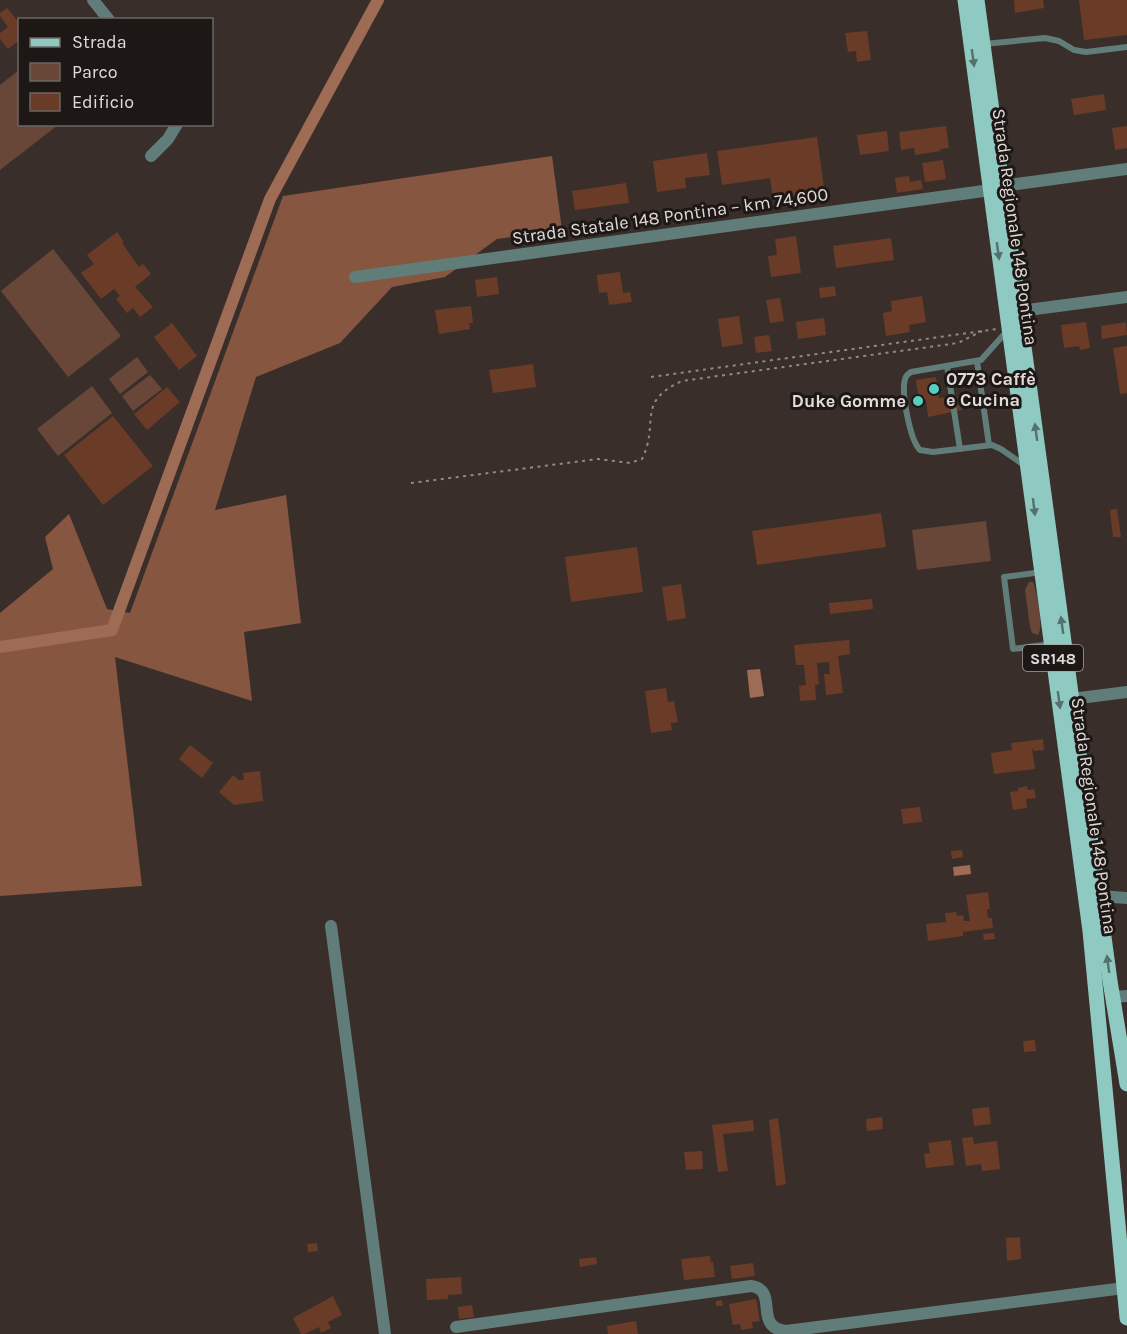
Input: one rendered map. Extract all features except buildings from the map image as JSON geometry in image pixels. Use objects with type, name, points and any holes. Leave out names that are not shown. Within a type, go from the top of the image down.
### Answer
[{"type":"main road","name":"Strada Regionale 148 Pontina","points":[[965,0],[1020,311],[1099,896],[1120,996],[1127,1084]]},
{"type":"main road","name":"Strada Regionale 148 Pontina","points":[[977,0],[1009,328],[1091,942],[1127,1318]]},
{"type":"street","points":[[93,0],[107,18]]},
{"type":"street","points":[[150,156],[168,139],[176,126]]},
{"type":"street","name":"Strada Statale 148 Pontina – km 74,600","points":[[355,277],[1127,168]]},
{"type":"street","points":[[1020,311],[1127,297]]},
{"type":"street","points":[[1072,699],[1127,692]]},
{"type":"street","points":[[1099,896],[1127,898]]},
{"type":"street","points":[[331,926],[384,1334]]},
{"type":"street","points":[[456,1327],[751,1286],[760,1289],[765,1295],[771,1324],[775,1328],[786,1331],[1124,1288]]},
{"type":"lane","points":[[983,45],[1045,38],[1059,41],[1074,50],[1086,52],[1127,47]]},
{"type":"lane","points":[[1009,328],[987,355],[977,361],[911,372],[904,380],[905,393],[911,432],[917,447],[928,453],[989,445],[1001,449],[1029,469]]},
{"type":"lane","points":[[977,361],[989,445]]},
{"type":"lane","points":[[948,366],[960,449]]},
{"type":"lane","points":[[1042,572],[1004,577],[1013,648],[1051,644]]},
{"type":"path","points":[[651,377],[1009,328]]},
{"type":"path","points":[[411,483],[598,459],[630,463],[642,459],[647,449],[651,415],[656,398],[669,387],[682,381],[958,343],[982,331]]},
{"type":"green space","points":[[18,71],[18,126],[57,126],[0,170],[0,85]]},
{"type":"green space","points":[[53,249],[121,336],[68,377],[1,291]]},
{"type":"green space","points":[[137,357],[148,372],[120,394],[109,379]]},
{"type":"green space","points":[[150,375],[162,389],[133,411],[122,396]]},
{"type":"green space","points":[[92,386],[112,413],[58,456],[37,429]]},
{"type":"green space","points":[[986,521],[991,561],[917,570],[912,530]]},
{"type":"green space","points":[[1029,582],[1033,582],[1038,601],[1040,631],[1038,635],[1032,633],[1030,627],[1025,590]]},
{"type":"shaded area","points":[[552,156],[562,230],[497,239],[445,277],[392,287],[340,343],[256,377],[215,510],[286,495],[301,623],[244,632],[252,701],[115,657],[142,886],[0,896],[0,613],[53,569],[45,537],[69,514],[107,609],[130,613],[283,196]]},
{"type":"shaded area","points":[[760,669],[764,696],[750,698],[747,670]]},
{"type":"shaded area","points":[[970,865],[971,874],[954,876],[953,867]]},
{"type":"waterway","points":[[0,647],[112,630],[270,199],[378,0]]},
{"type":"place","name":"0773 Caffè e Cucina","points":[[934,389]]},
{"type":"place","name":"Duke Gomme","points":[[918,401]]}]
